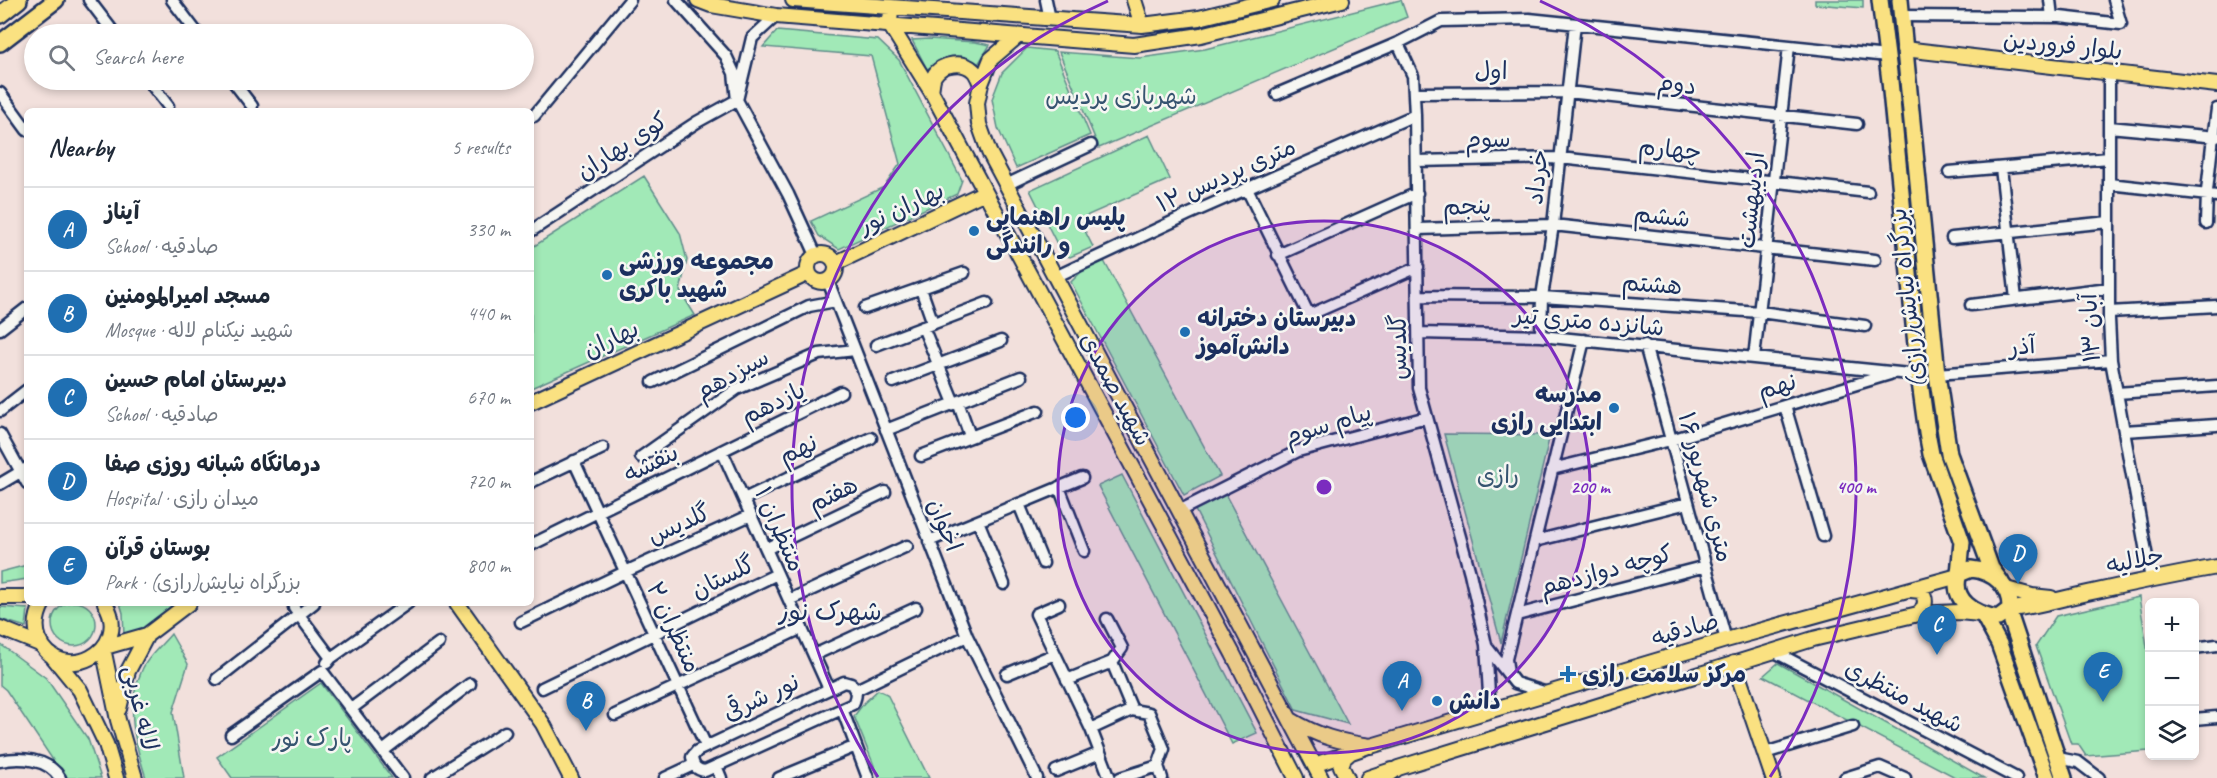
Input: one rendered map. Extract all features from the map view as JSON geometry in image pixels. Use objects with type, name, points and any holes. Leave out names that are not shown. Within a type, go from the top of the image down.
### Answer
[{"type":"highway","points":[[0,15],[19,0]]},
{"type":"highway","points":[[25,24],[56,0]]},
{"type":"highway","name":"بزرگراه نیایش(رازی)","points":[[1880,0],[1919,375],[1931,454],[1962,542],[1959,575]]},
{"type":"highway","name":"بزرگراه نیایش(رازی)","points":[[1900,0],[1937,374],[1949,454],[1991,568],[2004,585]]},
{"type":"highway","points":[[0,43],[24,25]]},
{"type":"highway","points":[[2009,610],[1998,618],[1982,615],[1968,606],[1959,595],[1956,583],[1959,575],[1971,569],[1982,570],[2004,585],[2011,599],[2009,610],[2064,778]]},
{"type":"highway","points":[[1982,615],[1999,644],[2047,778]]},
{"type":"main road","points":[[698,0],[711,5],[776,16],[1134,45],[1201,35],[1342,0]]},
{"type":"main road","points":[[794,0],[1142,25],[1199,18],[1272,0]]},
{"type":"main road","points":[[1134,0],[1142,25]]},
{"type":"main road","points":[[890,25],[891,8]]},
{"type":"main road","name":"شهید صمدی","points":[[890,25],[931,91],[1233,654],[1296,778]]},
{"type":"main road","name":"شهید صمدی","points":[[1018,36],[991,59],[981,84],[977,103],[979,124],[989,152],[1321,778]]},
{"type":"main road","name":"بلوار فروردین","points":[[1904,49],[2217,85]]},
{"type":"main road","points":[[931,91],[934,76],[942,68],[954,64],[966,65],[975,72],[981,84]]},
{"type":"main road","name":"بهاران نور","points":[[836,263],[985,192]]},
{"type":"main road","points":[[826,254],[836,263],[836,271],[828,281],[819,282],[809,273],[808,264],[816,255],[826,254]]},
{"type":"main road","name":"بهاران","points":[[534,401],[809,273]]},
{"type":"main road","points":[[1094,394],[1098,398],[1109,396],[1112,384]]},
{"type":"main road","points":[[1111,428],[1113,414],[1119,411],[1129,415]]},
{"type":"main road","name":"جلالیه","points":[[2062,598],[2217,567]]},
{"type":"main road","name":"صادقیه","points":[[1289,718],[1311,732],[1346,743],[1371,746],[1726,640],[1959,575]]},
{"type":"main road","points":[[2004,585],[2032,597],[2062,598]]},
{"type":"main road","points":[[1911,590],[1920,591],[1924,596],[1926,603],[1918,614]]},
{"type":"main road","points":[[0,597],[24,597]]},
{"type":"main road","points":[[2009,610],[2032,607],[2062,598]]},
{"type":"main road","points":[[42,606],[36,625],[47,650],[62,660],[74,662],[86,661],[104,648],[110,636],[112,623],[106,606]]},
{"type":"main road","points":[[104,648],[147,635],[185,606]]},
{"type":"main road","points":[[459,606],[543,724],[571,778]]},
{"type":"main road","name":"صادقیه","points":[[1384,778],[1398,768],[1814,639],[1918,614],[1959,612],[1982,615]]},
{"type":"main road","name":"لاله غربی","points":[[0,628],[47,650],[80,690],[106,744],[116,778]]},
{"type":"main road","points":[[118,720],[119,702],[128,671],[147,635]]},
{"type":"main road","name":"لاله غربی","points":[[104,648],[118,720],[135,778]]},
{"type":"main road","points":[[1734,663],[1773,778]]},
{"type":"main road","points":[[1314,765],[1371,746]]},
{"type":"main road","points":[[1347,778],[1341,766],[1344,758],[1351,752]]},
{"type":"main road","points":[[1368,778],[1398,768]]},
{"type":"street","points":[[89,0],[107,24]]},
{"type":"street","points":[[172,0],[190,24]]},
{"type":"street","points":[[534,116],[630,0]]},
{"type":"street","points":[[676,0],[726,56],[734,74],[737,100],[788,194],[816,255]]},
{"type":"street","points":[[1046,0],[1050,19]]},
{"type":"street","points":[[2050,0],[2052,16]]},
{"type":"street","points":[[1901,16],[2052,16],[2121,24],[2114,0]]},
{"type":"street","points":[[737,100],[752,38],[776,16]]},
{"type":"street","points":[[1277,94],[1398,43],[1441,21],[1529,20],[1887,56]]},
{"type":"street","name":"خرداد","points":[[1541,336],[1542,297],[1553,225],[1575,24]]},
{"type":"street","name":"گلدیس","points":[[1398,43],[1413,76],[1418,229],[1419,388],[1470,573],[1486,645],[1489,694],[1483,711]]},
{"type":"street","name":"اردیبهشت","points":[[1754,358],[1789,46]]},
{"type":"street","name":"۱۳ آبان","points":[[2109,73],[2111,360],[2151,579]]},
{"type":"street","points":[[156,90],[168,106]]},
{"type":"street","points":[[240,90],[252,106]]},
{"type":"street","name":"اول","points":[[1414,93],[1568,92]]},
{"type":"street","name":"دوم","points":[[1568,92],[1781,117]]},
{"type":"street","points":[[0,93],[24,126]]},
{"type":"street","name":"کوی بهاران","points":[[534,229],[697,122],[737,100]]},
{"type":"street","points":[[2206,223],[2217,109]]},
{"type":"street","name":"۱۲ متری پردیس","points":[[1055,277],[1246,189],[1415,115]]},
{"type":"street","points":[[1781,117],[1857,124]]},
{"type":"street","points":[[2109,127],[2215,135]]},
{"type":"street","points":[[1006,185],[1091,145]]},
{"type":"street","name":"سوم","points":[[1416,161],[1560,158]]},
{"type":"street","name":"چهارم","points":[[1560,158],[1774,181]]},
{"type":"street","points":[[1949,172],[2109,158]]},
{"type":"street","points":[[2001,168],[2016,299]]},
{"type":"street","points":[[1774,181],[1868,192]]},
{"type":"street","points":[[2109,184],[2210,194]]},
{"type":"street","points":[[1246,189],[1309,315],[1418,267]]},
{"type":"street","points":[[1278,255],[1417,193]]},
{"type":"street","points":[[1952,238],[2109,222]]},
{"type":"street","name":"پنجم","points":[[1418,229],[1553,225]]},
{"type":"street","name":"ششم","points":[[1553,225],[1767,248]]},
{"type":"street","points":[[1767,248],[1875,260]]},
{"type":"street","points":[[865,309],[964,273]]},
{"type":"street","name":"اخوان","points":[[828,281],[967,636],[1037,778]]},
{"type":"street","points":[[1971,305],[2109,288]]},
{"type":"street","points":[[921,289],[938,364],[970,436]]},
{"type":"street","points":[[1419,296],[1542,297]]},
{"type":"street","name":"هشتم","points":[[1542,297],[1760,312]]},
{"type":"street","points":[[653,381],[809,306],[836,301]]},
{"type":"street","points":[[876,345],[987,303]]},
{"type":"street","points":[[2109,312],[2217,306]]},
{"type":"street","points":[[0,329],[24,310]]},
{"type":"street","points":[[1760,312],[1865,326]]},
{"type":"street","name":"شانزده متری تیر","points":[[1420,333],[1541,336],[1646,345],[1919,375]]},
{"type":"street","points":[[1508,674],[1506,659],[1584,340]]},
{"type":"street","points":[[893,382],[1001,341]]},
{"type":"street","name":"۱۶ متری شهریور","points":[[1646,345],[1726,640]]},
{"type":"street","name":"سیزدهم","points":[[640,457],[737,389],[819,354],[855,350]]},
{"type":"street","name":"آذر","points":[[1937,374],[2111,360]]},
{"type":"street","name":"نهم","points":[[1552,469],[1671,440],[1895,373]]},
{"type":"street","points":[[886,430],[1021,377]]},
{"type":"street","points":[[2117,393],[2217,386]]},
{"type":"street","points":[[0,411],[24,392]]},
{"type":"street","name":"یازدهم","points":[[722,451],[841,392]]},
{"type":"street","points":[[1785,406],[1823,536]]},
{"type":"street","points":[[921,456],[1038,411]]},
{"type":"street","name":"پیام سوم","points":[[1179,511],[1298,451],[1427,417]]},
{"type":"street","points":[[2124,431],[2217,425]]},
{"type":"street","name":"نهم","points":[[744,498],[871,438]]},
{"type":"street","points":[[0,484],[24,470],[1,440]]},
{"type":"street","points":[[534,481],[603,448]]},
{"type":"street","name":"منتظران ۱","points":[[722,451],[829,689]]},
{"type":"street","name":"بنفشه","points":[[598,513],[722,451]]},
{"type":"street","name":"منتظران ۲","points":[[574,461],[706,746]]},
{"type":"street","points":[[929,541],[1082,478]]},
{"type":"street","points":[[1059,487],[1084,551]]},
{"type":"street","name":"هفتم","points":[[766,549],[885,492]]},
{"type":"street","points":[[1535,541],[1689,503]]},
{"type":"street","points":[[1019,504],[1043,562]]},
{"type":"street","points":[[534,544],[598,513]]},
{"type":"street","name":"گلدیس","points":[[625,572],[751,515]]},
{"type":"street","points":[[978,521],[1004,584]]},
{"type":"street","points":[[789,600],[907,546]]},
{"type":"street","name":"کوچه دوازدهم","points":[[1517,615],[1706,566]]},
{"type":"street","points":[[521,622],[625,572]]},
{"type":"street","name":"گلستان","points":[[542,688],[777,574]]},
{"type":"street","points":[[1059,604],[1036,614],[1090,729],[1110,778]]},
{"type":"street","points":[[217,679],[297,611],[308,606]]},
{"type":"street","points":[[231,735],[322,670],[331,658],[404,606]]},
{"type":"street","points":[[814,655],[916,608]]},
{"type":"street","points":[[297,611],[331,658]]},
{"type":"street","points":[[1067,680],[1112,662],[1122,648],[1107,619]]},
{"type":"street","points":[[615,715],[802,628]]},
{"type":"street","name":"نور شرقی","points":[[856,690],[967,636]]},
{"type":"street","points":[[351,709],[439,643]]},
{"type":"street","points":[[1486,645],[1515,683],[1547,693]]},
{"type":"street","points":[[2199,647],[2217,645]]},
{"type":"street","name":"شهید منتظری","points":[[1773,651],[2016,778]]},
{"type":"street","points":[[1007,674],[1055,654]]},
{"type":"street","points":[[1112,662],[1132,710]]},
{"type":"street","points":[[322,670],[403,778]]},
{"type":"street","name":"نور شرقی","points":[[844,682],[851,684],[856,690],[853,704],[705,771],[698,770],[693,765],[692,757],[697,750],[844,682]]},
{"type":"street","points":[[383,751],[470,684]]},
{"type":"street","points":[[842,709],[868,778]]},
{"type":"street","points":[[1090,729],[1132,710],[1149,713],[1164,749],[1158,766],[1162,778]]},
{"type":"street","points":[[2199,719],[2217,717]]},
{"type":"street","points":[[1765,753],[1853,726]]},
{"type":"street","points":[[432,778],[506,732]]},
{"type":"street","points":[[779,778],[856,746]]},
{"type":"street","points":[[1056,771],[1100,753]]},
{"type":"street","points":[[0,761],[14,758],[35,760],[56,771],[60,778]]},
{"type":"street","points":[[2058,758],[2078,762],[2099,778]]},
{"type":"street","name":"نور شرقی","points":[[665,778],[693,765]]},
{"type":"street","points":[[716,766],[721,778]]},
{"type":"street","points":[[1120,778],[1158,766]]},
{"type":"street","points":[[1845,778],[1880,767],[1905,778]]},
{"type":"green space","name":"شهربازی پردیس","points":[[1401,0],[1407,17],[1099,148],[1059,52],[1140,58],[1205,49]]},
{"type":"green space","points":[[1815,0],[1863,0],[1863,8],[1815,4]]},
{"type":"green space","points":[[777,31],[878,40],[899,60],[962,180],[957,194],[839,249],[819,236],[811,221],[884,187],[900,164],[871,56],[763,47]]},
{"type":"green space","points":[[929,39],[990,45],[977,66],[965,59],[952,58],[927,69],[912,40]]},
{"type":"green space","points":[[1027,48],[1055,51],[1090,135],[1016,168],[998,128],[992,99],[1002,73]]},
{"type":"green space","points":[[1149,135],[1170,179],[1079,219],[1093,247],[1070,257],[1062,254],[1030,190]]},
{"type":"green space","name":"مجموعه ورزشی شهید باکری","points":[[644,176],[680,233],[687,260],[680,291],[695,315],[534,387],[534,246]]},
{"type":"green space","points":[[1104,261],[1220,476],[1184,495],[1071,282],[1083,270]]},
{"type":"green space","name":"رازی","points":[[1444,434],[1550,435],[1501,643]]},
{"type":"green space","points":[[1122,475],[1257,733],[1232,744],[1098,486]]},
{"type":"green space","points":[[1224,492],[1348,724],[1296,710],[1194,508]]},
{"type":"green space","points":[[24,566],[24,579],[0,583],[0,572]]},
{"type":"green space","points":[[2139,597],[2145,634],[2145,751],[2086,756],[2078,744],[2071,744],[2036,646],[2056,616]]},
{"type":"green space","points":[[61,606],[87,606],[95,615],[95,633],[83,645],[65,645],[53,633],[53,615]]},
{"type":"green space","points":[[121,606],[177,606],[144,630],[124,636]]},
{"type":"green space","points":[[0,607],[28,609],[26,627],[0,619]]},
{"type":"green space","points":[[171,634],[188,664],[173,712],[184,778],[146,778],[133,724],[134,698],[144,665]]},
{"type":"green space","points":[[0,644],[46,678],[88,739],[101,778],[65,778],[6,690],[0,685]]},
{"type":"green space","points":[[1778,663],[1984,778],[1957,778],[1763,676]]},
{"type":"green space","name":"پارک نور","points":[[321,683],[392,778],[232,778],[217,757]]},
{"type":"green space","points":[[878,690],[887,694],[929,778],[879,778],[854,716]]},
{"type":"place","name":"پلیس راهنمایی و رانندگی","points":[[974,231]]},
{"type":"place","name":"مجموعه ورزشی شهید باکری","points":[[607,275]]},
{"type":"place","name":"دبیرستان دخترانه دانش‌آموز","points":[[1185,332]]},
{"type":"place","name":"مدرسه ابتدایی رازی","points":[[1614,408]]},
{"type":"place","name":"درمانگاه شبانه روزی صفا","points":[[2018,584]]},
{"type":"place","name":"دبیرستان امام حسین","points":[[1937,655]]},
{"type":"place","name":"مرکز سلامت رازی","points":[[1568,674]]},
{"type":"place","name":"دانش","points":[[1437,701]]},
{"type":"place","name":"بوستان قرآن","points":[[2103,702]]},
{"type":"place","name":"آیناز","points":[[1402,711]]},
{"type":"place","name":"مسجد امیرالمومنین","points":[[586,731]]},
{"type":"district","name":"شهرک نور","points":[[830,611]]}]
